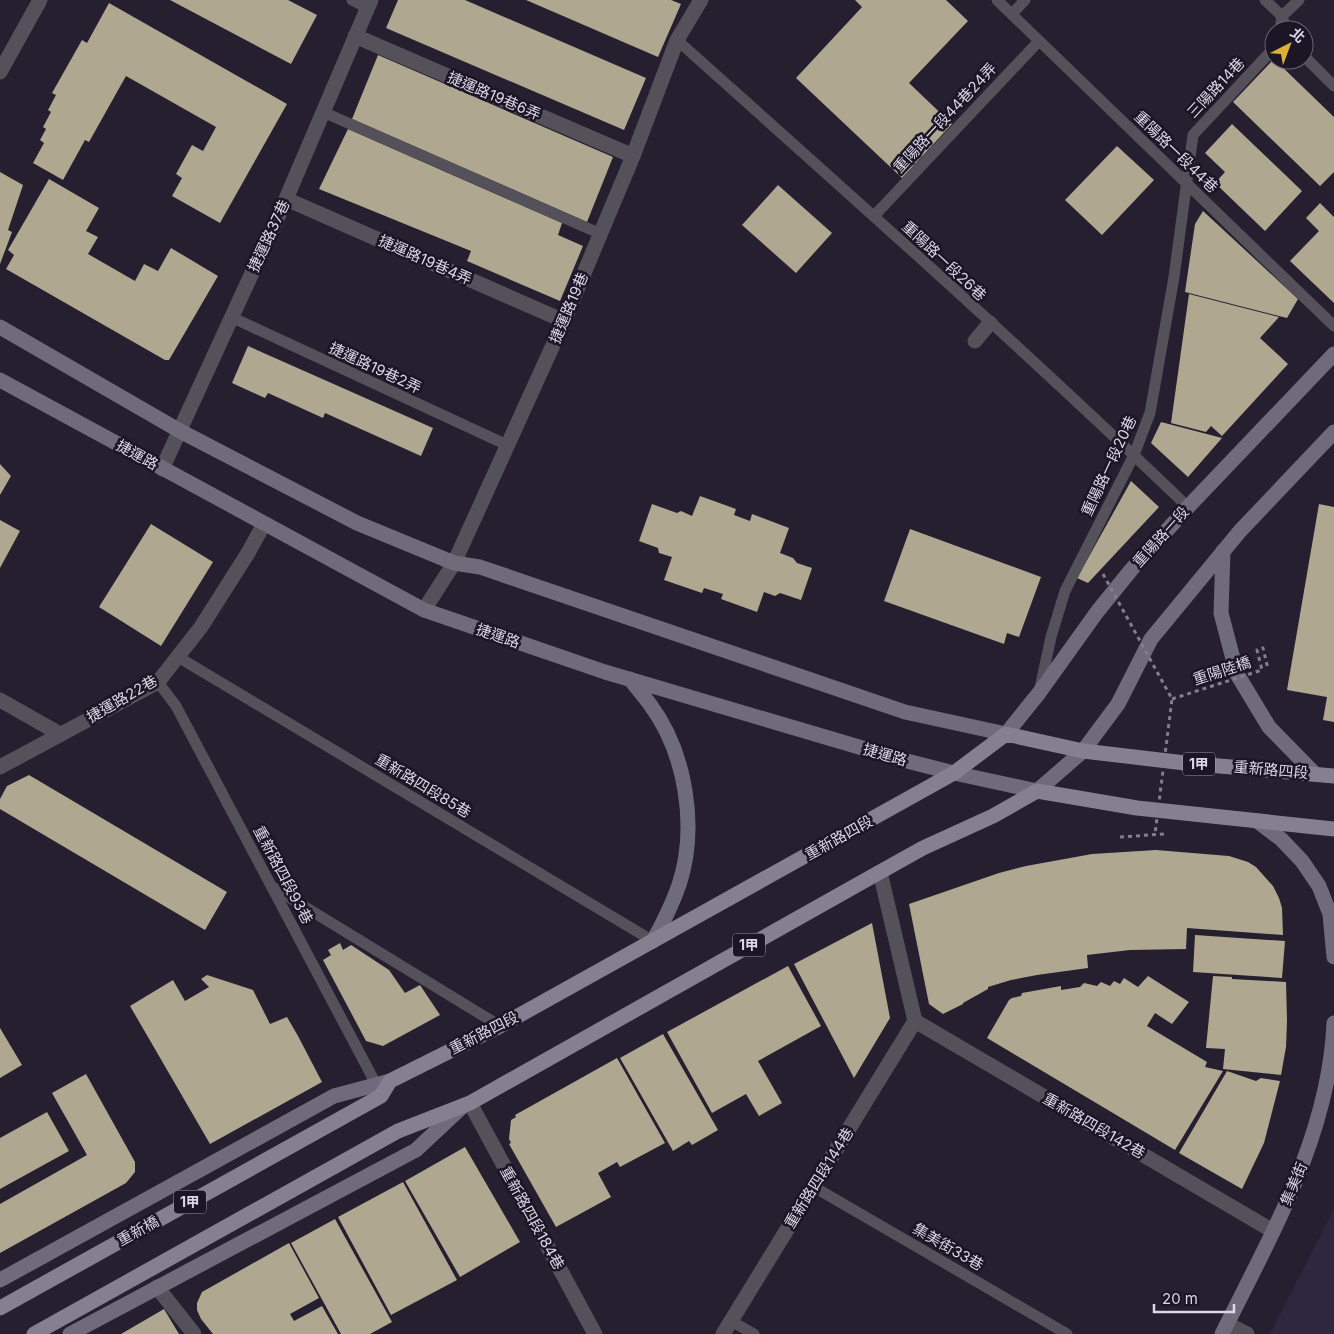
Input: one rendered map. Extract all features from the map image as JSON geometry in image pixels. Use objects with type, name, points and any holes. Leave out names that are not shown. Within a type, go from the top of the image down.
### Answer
[{"type":"main road","name":"重新路四段","points":[[382,1087],[500,1026],[954,773],[1006,734],[1083,751],[1185,763],[1334,776]]},
{"type":"main road","points":[[1037,791],[1137,808],[1334,829]]},
{"type":"main road","name":"1甲","points":[[34,1334],[398,1131],[467,1104],[923,848],[993,816],[1037,791]]},
{"type":"main road","name":"重新橋","points":[[0,1308],[382,1087]]},
{"type":"street","points":[[0,72],[4,55],[40,0]]},
{"type":"street","name":"捷運路19巷","points":[[424,610],[454,563],[564,321],[634,156],[677,40],[701,0]]},
{"type":"street","name":"捷運路37巷","points":[[162,469],[286,199],[370,4]]},
{"type":"street","name":"捷運路19巷6弄","points":[[355,36],[634,156]]},
{"type":"street","name":"捷運路19巷4弄","points":[[286,199],[564,321]]},
{"type":"street","points":[[975,340],[990,323]]},
{"type":"street","points":[[0,327],[180,430],[357,523],[454,563],[489,570],[905,712],[1006,734]]},
{"type":"street","name":"重陽路一段","points":[[1006,734],[1040,693],[1097,612],[1132,570],[1188,507],[1334,354]]},
{"type":"street","name":"捷運路","points":[[0,380],[424,610],[630,679],[903,760],[1037,791]]},
{"type":"street","points":[[1037,791],[1083,751],[1118,704],[1151,639],[1223,550],[1334,432]]},
{"type":"street","name":"捷運路22巷","points":[[0,767],[158,682],[201,627],[264,524]]},
{"type":"street","points":[[1223,550],[1221,613],[1237,674],[1269,727],[1316,774]]},
{"type":"street","points":[[630,679],[650,704],[666,731],[678,760],[685,791],[688,822],[686,853],[677,891],[653,941]]},
{"type":"street","points":[[0,700],[60,734]]},
{"type":"street","points":[[1257,821],[1281,839],[1302,861],[1332,907],[1334,957]]},
{"type":"street","points":[[880,872],[915,1021]]},
{"type":"street","name":"重新路四段144巷","points":[[727,1328],[915,1021]]},
{"type":"street","name":"重新路四段142巷","points":[[915,1021],[1273,1231]]},
{"type":"street","name":"集美街","points":[[1225,1329],[1291,1194],[1312,1139],[1324,1096],[1333,1042],[1334,1023]]},
{"type":"street","points":[[0,1280],[334,1096],[382,1087]]},
{"type":"street","points":[[70,1334],[416,1150],[467,1104]]},
{"type":"street","name":"重新路四段184巷","points":[[467,1104],[594,1334]]},
{"type":"street","points":[[158,1287],[194,1334]]},
{"type":"street","points":[[1225,1329],[1247,1334]]},
{"type":"lane","points":[[352,0],[370,4]]},
{"type":"lane","name":"重陽路一段44巷","points":[[997,0],[1334,326]]},
{"type":"lane","points":[[1012,14],[1025,0]]},
{"type":"lane","points":[[1265,0],[1282,16],[1283,20]]},
{"type":"lane","points":[[1281,20],[1282,16],[1299,0]]},
{"type":"lane","name":"重陽路一段26巷","points":[[677,40],[874,216],[1188,507]]},
{"type":"lane","name":"重陽路一段44巷24弄","points":[[874,216],[1039,40]]},
{"type":"lane","name":"三陽路14巷","points":[[1187,184],[1193,135],[1264,59]]},
{"type":"lane","points":[[1314,66],[1334,86]]},
{"type":"lane","points":[[323,112],[600,234]]},
{"type":"lane","name":"重陽路一段20巷","points":[[1040,693],[1051,636],[1065,591],[1134,455],[1150,413],[1174,277],[1187,184]]},
{"type":"lane","name":"捷運路19巷2弄","points":[[231,317],[507,445]]},
{"type":"lane","name":"重新路四段85巷","points":[[178,657],[653,941]]},
{"type":"lane","name":"重新路四段93巷","points":[[158,682],[176,706],[272,887],[382,1087]]},
{"type":"lane","points":[[272,887],[500,1026]]},
{"type":"lane","name":"集美街33巷","points":[[814,1187],[1066,1334]]},
{"type":"lane","points":[[727,1328],[754,1334]]},
{"type":"path","points":[[1104,574],[1172,699],[1155,834]]},
{"type":"path","name":"重陽陸橋","points":[[1172,699],[1262,670],[1257,650],[1263,648],[1268,669]]},
{"type":"path","points":[[1120,837],[1165,834]]},
{"type":"shaded area","points":[[1334,1209],[1334,1334],[1270,1334]]},
{"type":"building","points":[[170,0],[288,0],[317,15],[291,64]]},
{"type":"building","points":[[398,0],[465,0],[646,78],[624,130],[386,28]]},
{"type":"building","points":[[526,0],[671,0],[681,4],[658,57]]},
{"type":"building","points":[[855,0],[946,0],[968,21],[909,83],[952,124],[902,178],[796,78],[862,7]]},
{"type":"building","points":[[109,3],[287,104],[220,223],[172,196],[182,178],[176,174],[192,145],[203,151],[216,127],[126,76],[89,142],[85,140],[63,180],[33,163],[44,143],[40,140],[46,129],[43,127],[51,112],[48,110],[56,95],[52,93],[82,40],[87,43]]},
{"type":"building","points":[[378,55],[613,157],[587,222],[352,119]]},
{"type":"building","points":[[1264,69],[1285,70],[1334,117],[1334,172],[1320,186],[1233,102]]},
{"type":"building","points":[[1232,124],[1302,191],[1265,231],[1215,183],[1225,172],[1205,153]]},
{"type":"building","points":[[348,129],[562,223],[558,235],[583,246],[560,301],[467,261],[471,251],[319,189]]},
{"type":"building","points":[[1117,146],[1154,180],[1102,235],[1065,200]]},
{"type":"building","points":[[0,172],[23,185],[8,230],[12,232],[0,264]]},
{"type":"building","points":[[49,179],[99,208],[86,231],[98,237],[88,254],[135,281],[144,264],[158,271],[171,248],[218,276],[169,360],[165,360],[6,269],[14,255],[8,250]]},
{"type":"building","points":[[778,185],[832,233],[796,273],[742,225]]},
{"type":"building","points":[[1320,203],[1334,217],[1334,303],[1290,261],[1319,231],[1306,218]]},
{"type":"building","points":[[1203,211],[1298,299],[1287,318],[1185,292],[1195,224]]},
{"type":"building","points":[[1189,294],[1279,317],[1260,338],[1288,364],[1222,436],[1211,426],[1206,432],[1171,423]]},
{"type":"building","points":[[248,346],[433,428],[421,456],[325,413],[323,418],[268,393],[265,398],[232,383]]},
{"type":"building","points":[[1161,422],[1222,438],[1188,477],[1151,443]]},
{"type":"building","points":[[0,464],[11,476],[0,495]]},
{"type":"building","points":[[1131,481],[1159,507],[1088,583],[1077,578]]},
{"type":"building","points":[[700,496],[736,509],[734,515],[750,521],[752,514],[789,528],[780,553],[793,558],[797,563],[812,568],[801,600],[780,593],[775,596],[764,592],[757,612],[721,599],[723,594],[704,588],[702,593],[664,580],[672,557],[659,553],[658,548],[639,541],[652,504],[677,513],[681,511],[692,516]]},
{"type":"building","points":[[1319,504],[1334,507],[1334,722],[1323,720],[1327,697],[1287,690]]},
{"type":"building","points":[[0,520],[20,531],[0,568]]},
{"type":"building","points":[[151,524],[213,562],[161,646],[99,607]]},
{"type":"building","points":[[910,529],[1041,577],[1019,637],[1007,633],[1004,644],[884,601]]},
{"type":"building","points":[[29,775],[227,892],[205,930],[0,809],[0,799],[7,786]]},
{"type":"building","points":[[1156,850],[1229,856],[1248,862],[1256,867],[1273,886],[1279,898],[1282,908],[1283,935],[1187,928],[1186,949],[1130,950],[1087,955],[1088,968],[1037,975],[988,987],[988,989],[963,1004],[943,1014],[929,1004],[909,904],[999,873],[1026,866],[1092,854]]},
{"type":"building","points":[[872,923],[890,1018],[854,1078],[794,964]]},
{"type":"building","points":[[1195,935],[1285,941],[1282,978],[1193,972]]},
{"type":"building","points":[[340,943],[343,950],[351,945],[389,970],[405,993],[420,985],[440,1015],[383,1046],[366,1041],[323,960],[331,955],[328,950]]},
{"type":"building","points":[[788,966],[821,1026],[758,1061],[782,1103],[759,1116],[746,1094],[712,1113],[667,1032]]},
{"type":"building","points":[[207,975],[253,990],[270,1024],[287,1017],[322,1082],[210,1144],[130,1006],[173,980],[185,1001],[209,987],[201,979]]},
{"type":"building","points":[[1148,976],[1189,1002],[1172,1024],[1155,1013],[1147,1026],[1207,1062],[1205,1067],[1223,1071],[1175,1150],[987,1038],[1009,1000],[1021,996],[1022,993],[1061,986],[1061,990],[1080,987],[1084,983],[1097,986],[1101,982],[1110,986],[1114,981],[1120,984],[1124,978],[1138,987]]},
{"type":"building","points":[[1213,976],[1286,982],[1286,1047],[1281,1075],[1223,1069],[1225,1049],[1206,1048]]},
{"type":"building","points":[[0,1028],[22,1065],[0,1078]]},
{"type":"building","points":[[663,1034],[718,1130],[692,1145],[689,1141],[673,1151],[620,1058]]},
{"type":"building","points":[[617,1058],[665,1143],[620,1167],[617,1162],[598,1173],[611,1197],[556,1227],[509,1144],[511,1143],[509,1139],[511,1120],[516,1117],[515,1115]]},
{"type":"building","points":[[1227,1071],[1256,1081],[1261,1078],[1280,1081],[1264,1143],[1242,1189],[1179,1153]]},
{"type":"building","points":[[86,1074],[135,1162],[135,1172],[126,1183],[0,1253],[0,1204],[87,1155],[52,1093]]},
{"type":"building","points":[[47,1112],[69,1151],[0,1189],[0,1138]]},
{"type":"building","points":[[465,1147],[520,1242],[460,1277],[405,1181]]},
{"type":"building","points":[[403,1182],[457,1280],[391,1315],[338,1217]]},
{"type":"building","points":[[335,1219],[392,1322],[370,1334],[341,1334],[291,1243]]},
{"type":"building","points":[[289,1243],[319,1298],[290,1314],[294,1321],[322,1306],[338,1334],[213,1334],[201,1319],[197,1310],[197,1303],[202,1292]]},
{"type":"building","points":[[164,1309],[179,1334],[121,1334]]}]
